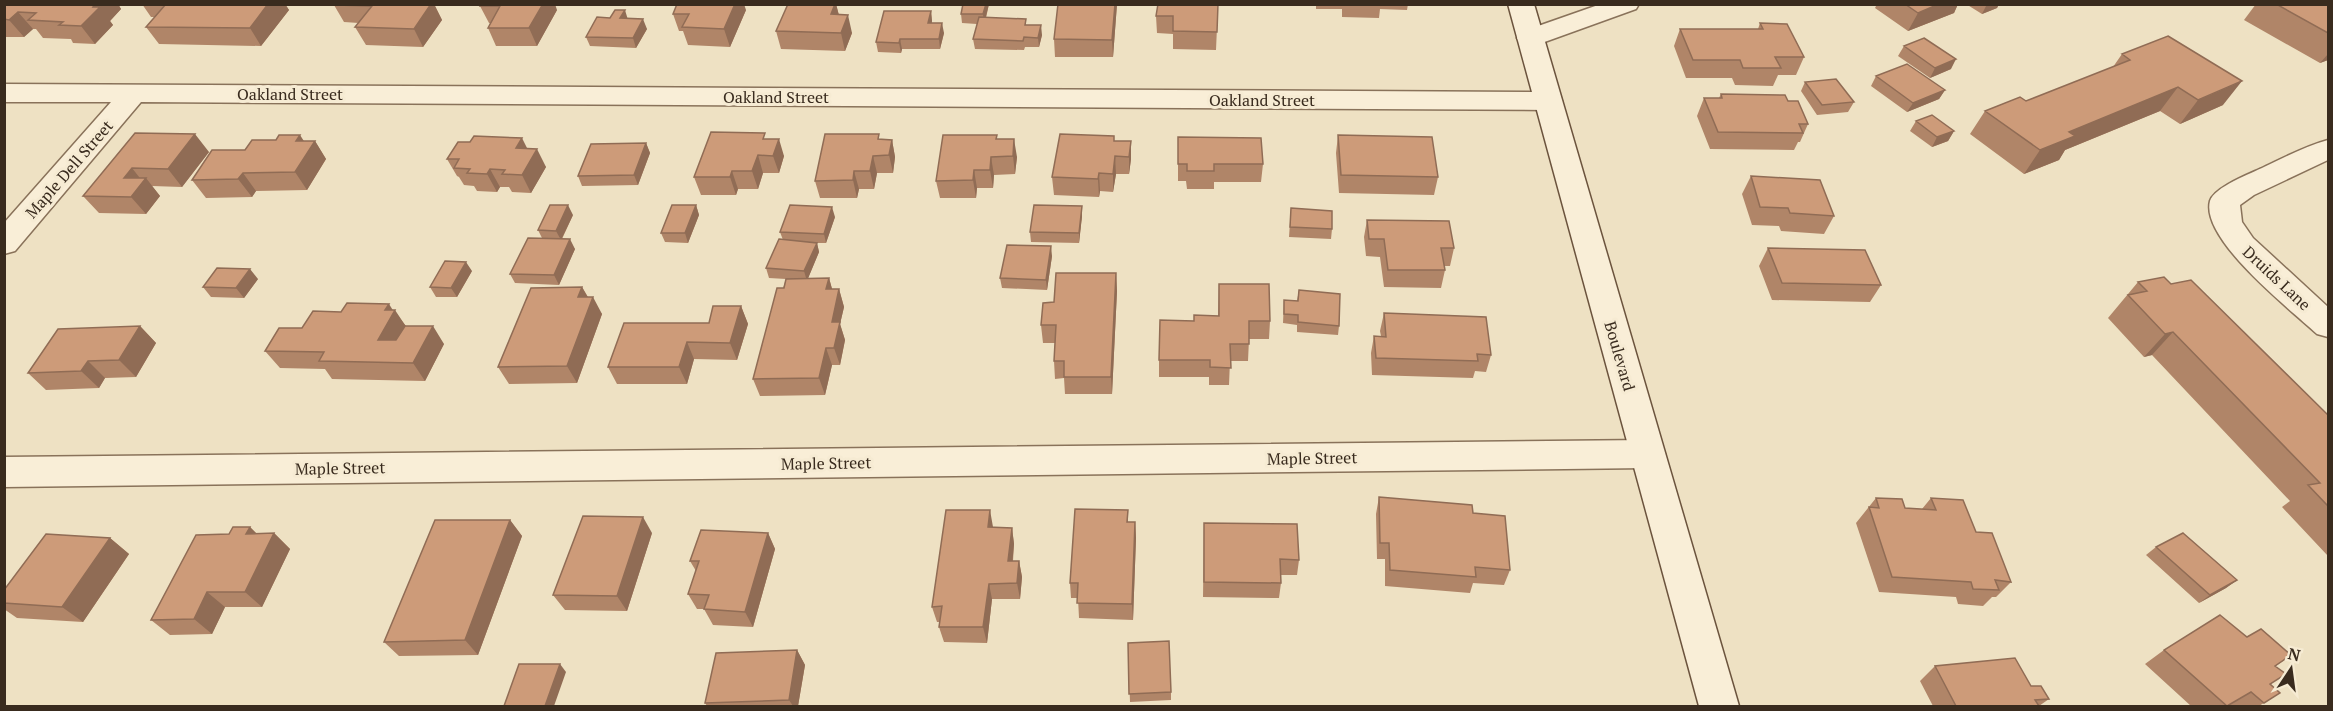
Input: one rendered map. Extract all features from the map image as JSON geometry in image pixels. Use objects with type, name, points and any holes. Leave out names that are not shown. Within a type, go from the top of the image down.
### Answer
[{"type":"street","name":"Boulevard","points":[[1521,4],[1719,706]]},
{"type":"street","points":[[1530,38],[1627,4]]},
{"type":"street","name":"Oakland Street","points":[[4,93],[1548,101]]},
{"type":"street","name":"Maple Dell Street","points":[[4,243],[133,94]]},
{"type":"street","name":"Druids Lane","points":[[2328,149],[2244,188],[2225,201],[2226,223],[2242,246],[2328,325]]},
{"type":"street","name":"Maple Street","points":[[4,472],[1647,454]]},
{"type":"building","points":[[4,4],[95,4],[93,7],[100,7],[81,26],[59,25],[63,22],[28,20],[36,13],[18,12],[9,20],[4,19]]},
{"type":"building","points":[[166,4],[268,4],[250,28],[146,27]]},
{"type":"building","points":[[431,4],[414,29],[355,27],[372,6],[334,5]]},
{"type":"building","points":[[481,4],[543,4],[529,28],[488,28],[500,6],[480,6]]},
{"type":"building","points":[[677,4],[735,4],[724,29],[682,27],[689,14],[673,14]]},
{"type":"building","points":[[788,4],[835,4],[831,14],[848,15],[841,33],[776,31]]},
{"type":"building","points":[[963,4],[986,4],[983,14],[961,14]]},
{"type":"building","points":[[1058,4],[1115,4],[1112,40],[1054,39]]},
{"type":"building","points":[[1158,4],[1218,4],[1217,32],[1173,31],[1173,16],[1156,16]]},
{"type":"building","points":[[1905,4],[1939,4],[1918,13]]},
{"type":"building","points":[[2276,4],[2328,4],[2328,33]]},
{"type":"building","points":[[615,10],[625,10],[620,18],[643,19],[633,38],[586,37],[597,17],[610,18]]},
{"type":"building","points":[[884,11],[931,11],[928,23],[942,23],[939,39],[900,39],[899,43],[876,42]]},
{"type":"building","points":[[979,17],[1026,19],[1025,25],[1041,25],[1038,38],[1024,37],[1023,41],[973,39]]},
{"type":"building","points":[[1760,23],[1787,24],[1804,57],[1775,57],[1781,68],[1743,68],[1740,60],[1693,60],[1680,29],[1763,29]]},
{"type":"building","points":[[2168,36],[2242,81],[2198,100],[2178,87],[2069,132],[2075,136],[2040,150],[1985,111],[2020,97],[2026,101],[2130,60],[2122,54]]},
{"type":"building","points":[[1924,38],[1956,59],[1935,68],[1904,46]]},
{"type":"building","points":[[1907,64],[1945,90],[1913,103],[1876,76]]},
{"type":"building","points":[[1836,79],[1854,102],[1822,105],[1805,82]]},
{"type":"building","points":[[1721,94],[1785,95],[1788,101],[1798,101],[1808,124],[1799,124],[1803,133],[1718,132],[1704,98],[1722,98]]},
{"type":"building","points":[[1932,115],[1954,131],[1937,137],[1916,121]]},
{"type":"building","points":[[711,132],[765,133],[763,139],[779,139],[773,156],[758,155],[752,171],[732,171],[730,177],[694,177]]},
{"type":"building","points":[[135,133],[195,134],[168,169],[132,168],[124,178],[146,178],[131,197],[83,196]]},
{"type":"building","points":[[825,134],[879,134],[878,139],[892,140],[889,155],[873,156],[870,171],[854,171],[853,180],[815,181]]},
{"type":"building","points":[[1060,134],[1114,136],[1114,141],[1131,141],[1129,157],[1115,156],[1113,174],[1099,173],[1098,179],[1052,177]]},
{"type":"building","points":[[279,135],[300,135],[296,141],[315,141],[295,172],[243,173],[238,179],[192,180],[212,150],[245,150],[252,140],[276,140]]},
{"type":"building","points":[[943,135],[997,135],[996,139],[1014,139],[1013,156],[991,157],[990,170],[974,170],[973,180],[936,181]]},
{"type":"building","points":[[1338,135],[1432,137],[1438,177],[1341,175]]},
{"type":"building","points":[[474,136],[522,138],[516,148],[537,149],[522,175],[502,174],[505,170],[490,169],[487,174],[467,173],[470,169],[454,168],[459,159],[447,159],[458,142],[470,142]]},
{"type":"building","points":[[1178,137],[1261,138],[1263,164],[1214,164],[1214,171],[1187,171],[1187,164],[1178,164]]},
{"type":"building","points":[[646,143],[634,175],[578,176],[591,144]]},
{"type":"building","points":[[1751,176],[1820,180],[1834,216],[1790,213],[1788,208],[1760,207]]},
{"type":"building","points":[[550,205],[568,205],[556,231],[538,230]]},
{"type":"building","points":[[672,205],[696,205],[685,233],[661,233]]},
{"type":"building","points":[[790,205],[832,207],[824,234],[780,232]]},
{"type":"building","points":[[1034,205],[1082,206],[1079,233],[1030,232]]},
{"type":"building","points":[[1291,208],[1332,211],[1332,229],[1290,227]]},
{"type":"building","points":[[1367,220],[1449,221],[1454,248],[1441,248],[1445,270],[1388,270],[1384,239],[1369,239]]},
{"type":"building","points":[[528,238],[570,239],[554,275],[510,274]]},
{"type":"building","points":[[779,239],[817,243],[804,271],[766,268]]},
{"type":"building","points":[[1007,245],[1051,246],[1046,280],[1000,278]]},
{"type":"building","points":[[1768,248],[1865,250],[1881,285],[1782,283]]},
{"type":"building","points":[[445,261],[466,262],[451,288],[430,287]]},
{"type":"building","points":[[217,268],[250,269],[236,288],[203,287]]},
{"type":"building","points":[[1056,273],[1116,273],[1111,377],[1064,377],[1064,361],[1054,361],[1056,325],[1041,325],[1043,303],[1054,302]]},
{"type":"building","points":[[2164,277],[2171,284],[2191,280],[2328,415],[2328,506],[2308,485],[2320,483],[2173,332],[2165,334],[2128,295],[2147,291],[2138,282]]},
{"type":"building","points":[[829,278],[826,289],[839,289],[832,322],[840,322],[834,348],[826,348],[819,378],[753,379],[777,288],[784,288],[786,279]]},
{"type":"building","points":[[1219,284],[1269,284],[1270,321],[1249,321],[1249,344],[1230,344],[1231,368],[1210,367],[1210,360],[1159,360],[1160,320],[1194,321],[1194,315],[1219,316]]},
{"type":"building","points":[[582,287],[578,297],[593,297],[567,366],[498,367],[531,288]]},
{"type":"building","points":[[1299,290],[1340,294],[1339,326],[1298,322],[1298,315],[1284,314],[1284,300],[1298,301]]},
{"type":"building","points":[[347,303],[389,304],[385,310],[395,310],[378,340],[396,340],[405,326],[433,326],[413,363],[319,361],[324,352],[265,351],[279,328],[302,328],[313,311],[341,312]]},
{"type":"building","points":[[713,306],[741,306],[730,343],[687,342],[679,367],[608,367],[624,323],[709,323]]},
{"type":"building","points":[[1384,313],[1486,317],[1491,355],[1477,354],[1478,361],[1376,358],[1374,336],[1386,337]]},
{"type":"building","points":[[140,326],[119,360],[88,361],[81,371],[28,373],[58,329]]},
{"type":"building","points":[[1379,497],[1472,505],[1473,513],[1505,516],[1510,570],[1475,567],[1476,577],[1390,570],[1389,543],[1380,543]]},
{"type":"building","points":[[1876,498],[1902,499],[1905,508],[1936,510],[1931,498],[1963,500],[1976,532],[1992,533],[2011,582],[1995,580],[1999,590],[1973,589],[1971,582],[1892,577],[1869,507],[1879,508]]},
{"type":"building","points":[[1075,509],[1128,510],[1127,522],[1135,522],[1132,604],[1077,603],[1078,583],[1070,583]]},
{"type":"building","points":[[946,510],[990,510],[988,527],[1012,528],[1008,561],[1019,561],[1017,583],[989,584],[983,627],[939,627],[942,606],[932,607]]},
{"type":"building","points":[[583,516],[643,517],[617,596],[553,595]]},
{"type":"building","points":[[435,520],[510,520],[465,640],[384,642]]},
{"type":"building","points":[[1204,523],[1297,524],[1299,560],[1280,559],[1281,583],[1204,582]]},
{"type":"building","points":[[233,527],[250,527],[246,534],[274,533],[245,592],[207,592],[194,619],[151,620],[196,535],[229,534]]},
{"type":"building","points":[[701,530],[768,533],[745,612],[704,609],[709,595],[688,594],[699,561],[690,561]]},
{"type":"building","points":[[2183,533],[2237,580],[2210,595],[2156,547]]},
{"type":"building","points":[[46,534],[110,538],[62,607],[4,603],[4,590]]},
{"type":"building","points":[[2220,615],[2247,637],[2261,629],[2291,655],[2275,666],[2286,674],[2270,684],[2280,693],[2264,703],[2251,692],[2227,706],[2164,650]]},
{"type":"building","points":[[1169,641],[1171,692],[1129,694],[1128,643]]},
{"type":"building","points":[[797,650],[789,700],[705,703],[716,653]]},
{"type":"building","points":[[2015,658],[2031,686],[2041,686],[2049,699],[2035,700],[2039,706],[1956,706],[1935,666]]},
{"type":"building","points":[[519,664],[560,664],[545,706],[504,706]]}]
